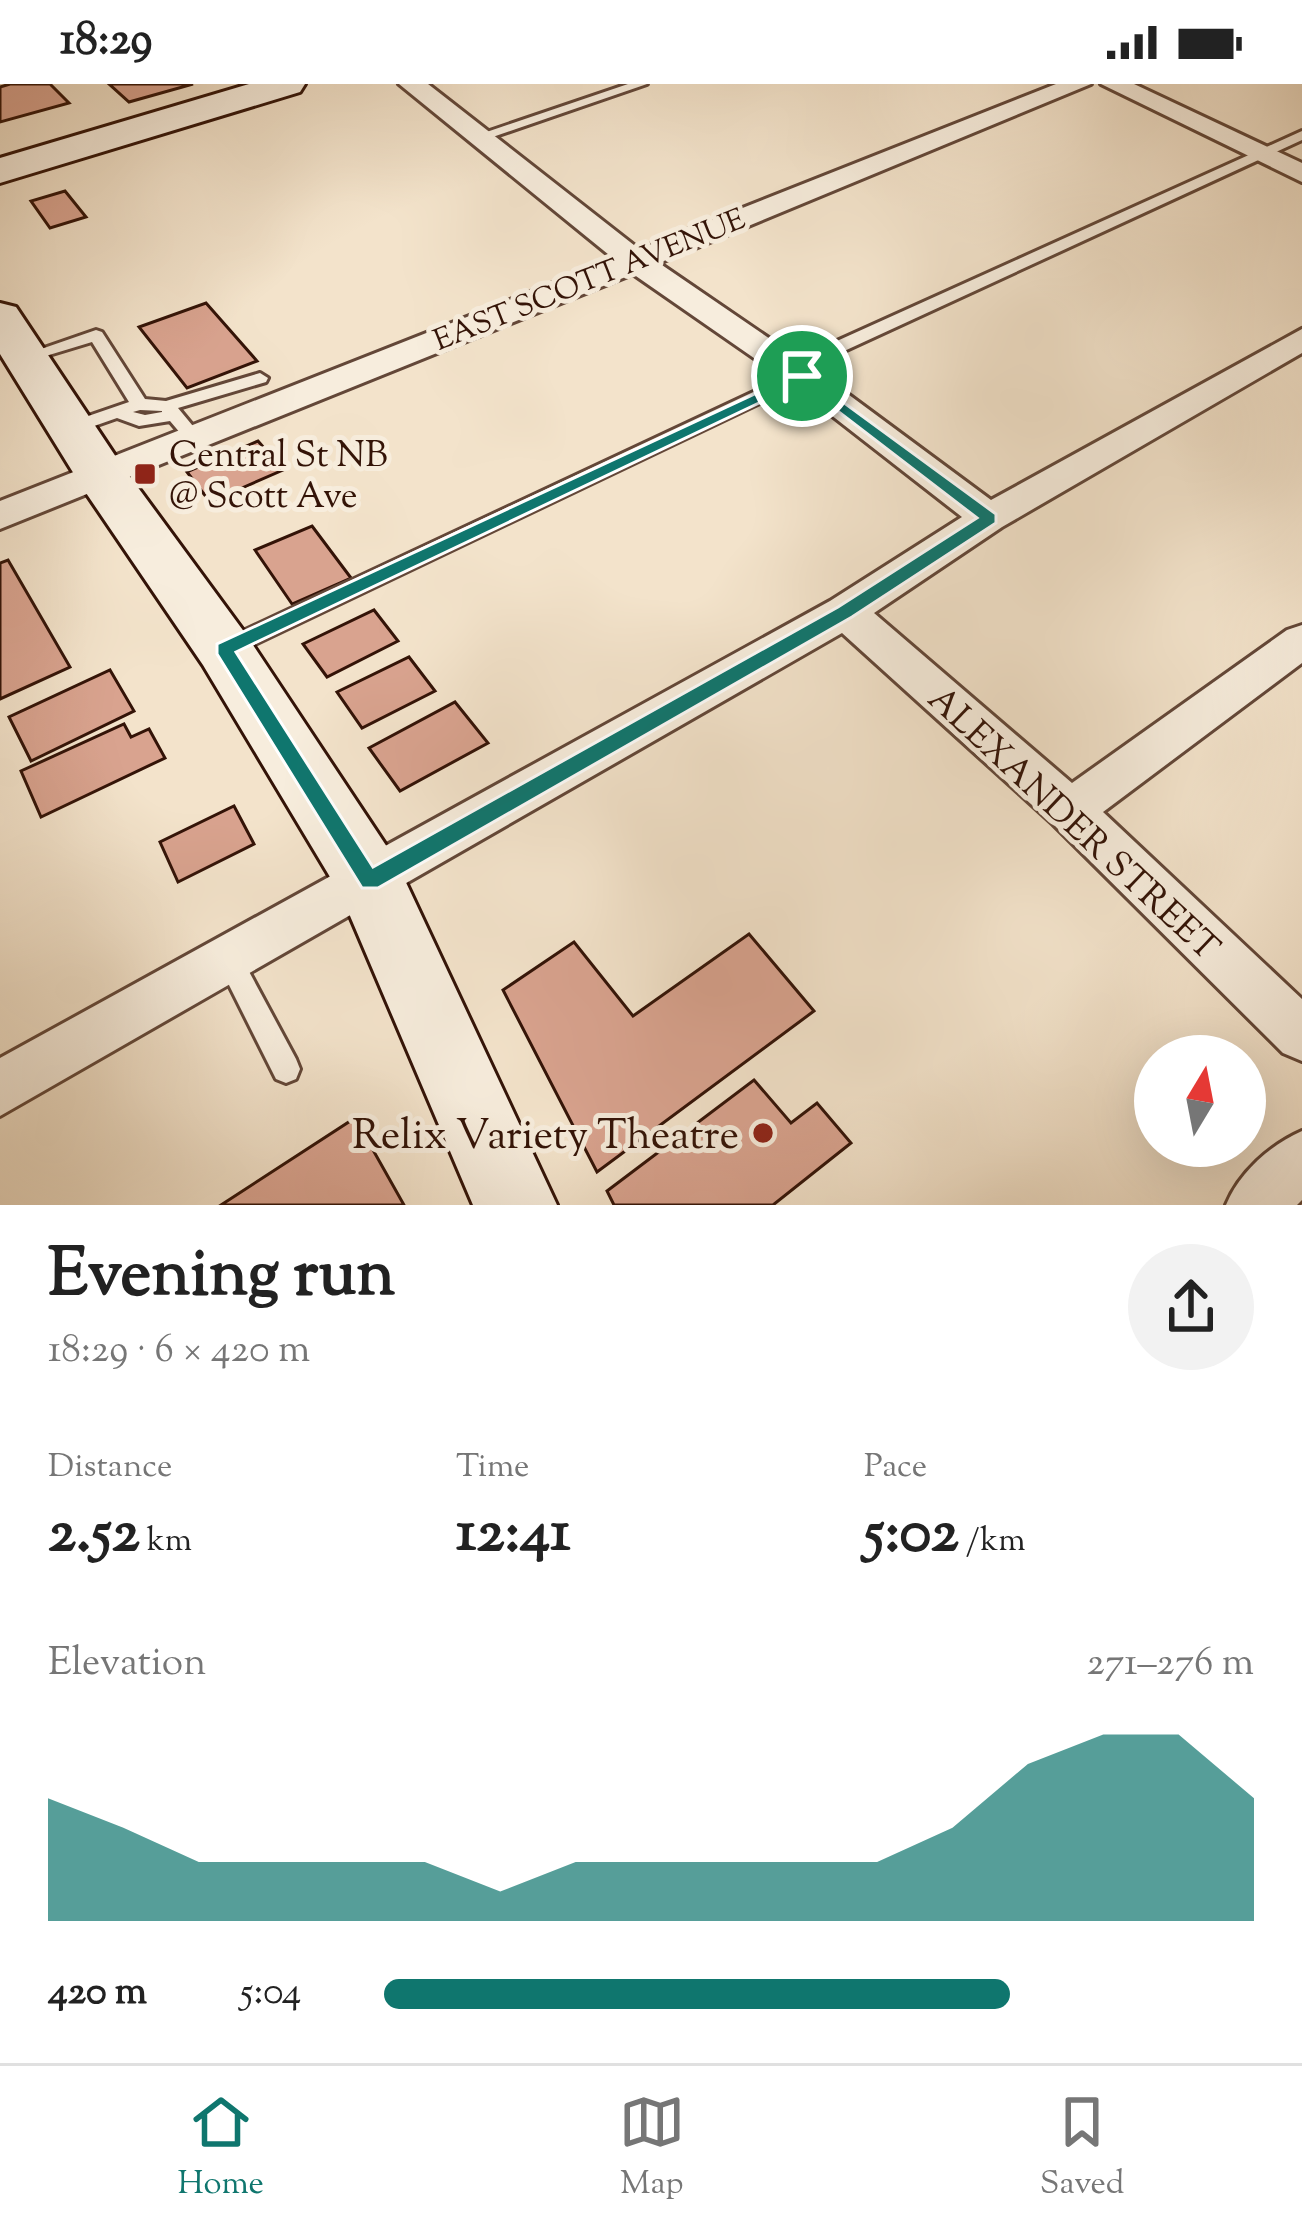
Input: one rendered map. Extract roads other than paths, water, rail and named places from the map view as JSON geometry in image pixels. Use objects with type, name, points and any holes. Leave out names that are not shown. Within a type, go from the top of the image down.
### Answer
[{"type":"main road","points":[[0,171],[287,84]]},
{"type":"main road","points":[[13,337],[107,429],[224,649],[370,881],[514,1205]]},
{"type":"street","points":[[412,84],[635,261],[802,376],[989,518]]},
{"type":"street","name":"EAST SCOTT AVENUE","points":[[0,516],[107,429],[178,419],[635,261],[1078,84]]},
{"type":"street","points":[[1114,84],[1302,174]]},
{"type":"street","points":[[0,1088],[845,612],[989,518],[1302,338]]},
{"type":"street","name":"ALEXANDER STREET","points":[[845,612],[1070,810],[1302,1035]]},
{"type":"street","points":[[1070,810],[1302,641]]},
{"type":"street","points":[[1255,1205],[1302,1160]]},
{"type":"lane","points":[[598,84],[613,93]]},
{"type":"lane","points":[[478,136],[641,84]]},
{"type":"lane","points":[[224,649],[802,376],[823,354],[1302,135]]},
{"type":"lane","points":[[107,429],[130,420],[178,419],[260,378]]},
{"type":"lane","points":[[230,961],[286,1069]]},
{"type":"place","name":"Central St NB @ Scott Ave","points":[[145,474]]},
{"type":"place","name":"Relix Variety Theatre","points":[[763,1133]]}]
